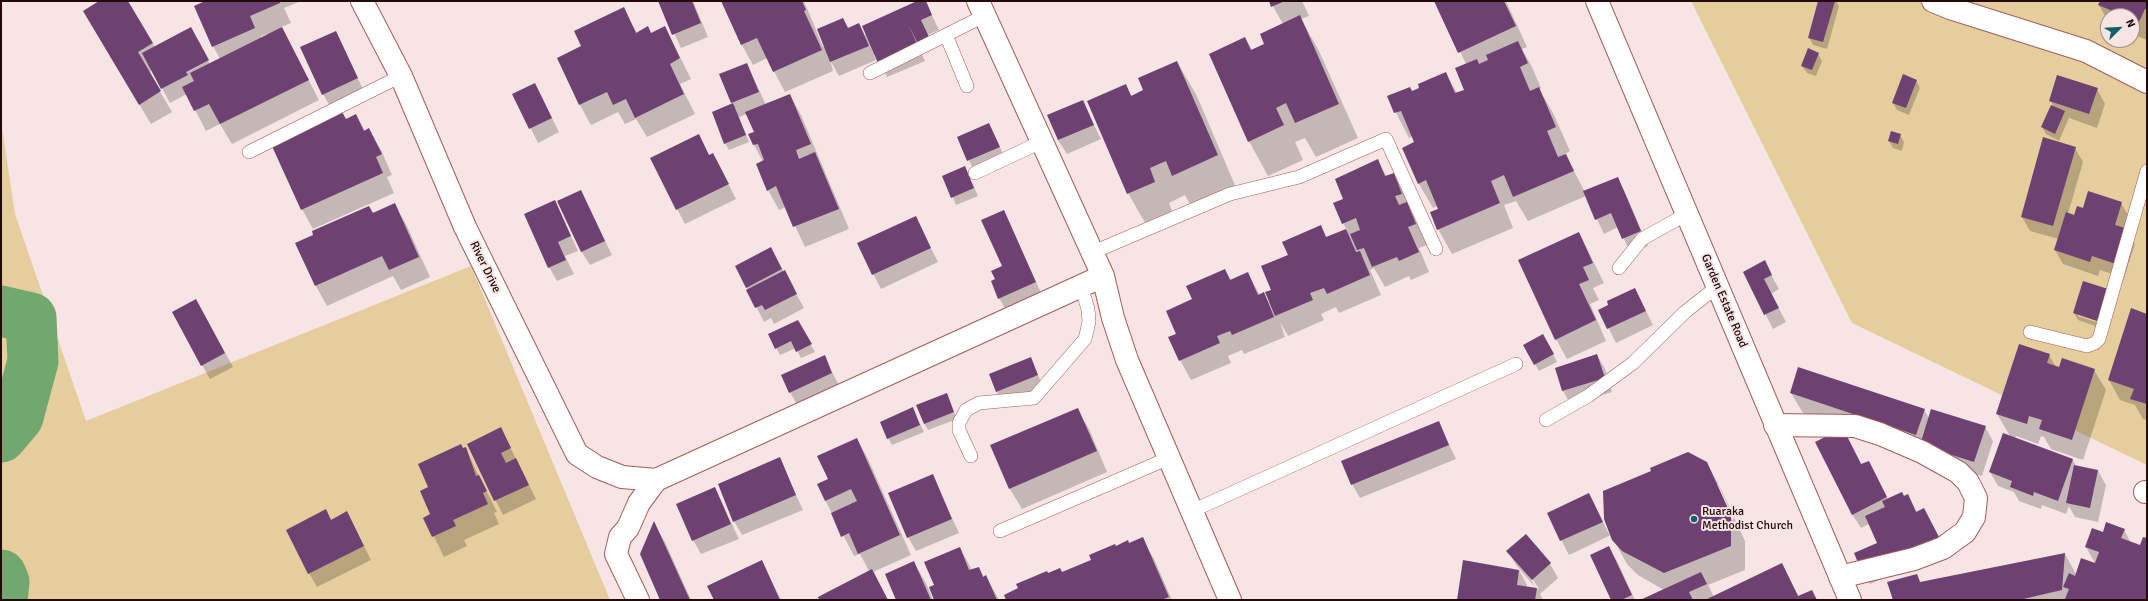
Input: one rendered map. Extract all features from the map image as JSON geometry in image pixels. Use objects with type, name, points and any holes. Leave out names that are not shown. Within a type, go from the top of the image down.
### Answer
[{"type":"street","name":"River Drive","points":[[362,1],[401,76],[465,227],[577,454],[597,467],[622,477],[656,480]]},
{"type":"street","name":"Garden Estate Road","points":[[1597,1],[1850,600]]},
{"type":"street","points":[[1933,1],[1950,8],[2086,51],[2147,82]]},
{"type":"street","points":[[981,8],[1103,276],[1113,318],[1127,360],[1230,600]]},
{"type":"street","points":[[638,600],[616,554],[620,537],[628,528],[639,503],[656,480],[1103,276]]},
{"type":"street","points":[[1775,425],[1854,426],[1880,434],[1922,452],[1958,472],[1968,482],[1976,498],[1974,517],[1965,532],[1943,548],[1914,559],[1840,577]]},
{"type":"lane","points":[[870,73],[946,35],[981,8]]},
{"type":"lane","points":[[946,35],[968,86]]},
{"type":"lane","points":[[249,152],[401,76]]},
{"type":"lane","points":[[1092,253],[1230,194],[1299,177],[1386,139],[1436,249]]},
{"type":"lane","points":[[975,173],[1041,142]]},
{"type":"lane","points":[[2030,332],[2086,346],[2095,343],[2098,339],[2147,171]]},
{"type":"lane","points":[[1619,268],[1642,239],[1687,214]]},
{"type":"lane","points":[[971,456],[959,430],[959,423],[966,410],[979,403],[1034,398],[1085,339],[1089,322],[1088,309],[1081,286]]},
{"type":"lane","points":[[1546,420],[1588,396],[1633,363],[1685,312],[1718,286]]},
{"type":"lane","points":[[1192,511],[1516,364]]},
{"type":"lane","points":[[1000,532],[1169,458]]},
{"type":"shaded area","points":[[1691,1],[2147,1],[2147,465],[1852,323]]},
{"type":"shaded area","points":[[1,121],[15,214],[86,421],[471,266],[610,600],[1,600]]},
{"type":"building","points":[[99,1],[128,1],[153,43],[138,52],[161,91],[139,105],[83,11]]},
{"type":"building","points":[[205,1],[280,1],[280,3],[250,16],[255,28],[212,47],[194,6]]},
{"type":"building","points":[[658,1],[692,1],[701,23],[672,35]]},
{"type":"building","points":[[721,1],[802,1],[806,10],[804,11],[822,50],[773,72],[757,38],[741,45]]},
{"type":"building","points":[[917,1],[926,1],[932,15],[921,20],[929,37],[917,42],[909,26],[918,46],[878,63],[862,26]]},
{"type":"building","points":[[1269,1],[1285,1],[1271,7]]},
{"type":"building","points":[[1434,1],[1504,1],[1516,26],[1458,53]]},
{"type":"building","points":[[1818,1],[1835,1],[1823,42],[1808,38]]},
{"type":"building","points":[[2100,1],[2147,1],[2147,10],[2145,9],[2140,20],[2140,8],[2105,8],[2098,5]]},
{"type":"building","points":[[624,7],[636,33],[648,26],[651,33],[665,26],[680,58],[670,64],[684,94],[635,118],[626,99],[613,105],[607,92],[579,105],[557,58],[581,46],[574,31]]},
{"type":"building","points":[[1300,15],[1339,104],[1295,123],[1286,103],[1276,108],[1284,125],[1248,142],[1209,54],[1245,37],[1251,50],[1264,44],[1260,34]]},
{"type":"building","points":[[843,18],[848,28],[859,23],[869,46],[830,62],[817,29]]},
{"type":"building","points":[[191,27],[209,60],[186,72],[188,75],[161,89],[142,53]]},
{"type":"building","points":[[282,27],[309,80],[220,124],[209,104],[194,111],[182,87],[194,81],[190,73]]},
{"type":"building","points":[[336,31],[358,78],[322,95],[300,47]]},
{"type":"building","points":[[1518,41],[1528,63],[1520,67],[1530,91],[1539,87],[1556,127],[1547,131],[1558,157],[1566,154],[1574,171],[1513,197],[1504,175],[1491,181],[1500,203],[1437,230],[1430,212],[1438,209],[1426,180],[1418,184],[1402,148],[1414,142],[1401,111],[1394,113],[1387,96],[1410,87],[1412,91],[1419,88],[1418,84],[1446,72],[1455,93],[1464,90],[1455,68],[1477,59],[1479,64],[1488,60],[1486,55]]},
{"type":"building","points":[[1808,48],[1819,53],[1812,70],[1801,66]]},
{"type":"building","points":[[1177,61],[1218,155],[1172,176],[1166,161],[1150,168],[1155,182],[1127,194],[1087,101],[1126,84],[1131,96],[1143,90],[1138,78]]},
{"type":"building","points":[[747,63],[759,92],[731,103],[719,74]]},
{"type":"building","points":[[1903,74],[1917,80],[1906,108],[1892,103]]},
{"type":"building","points":[[2057,75],[2098,88],[2089,114],[2049,101]]},
{"type":"building","points":[[535,83],[552,118],[529,129],[512,94]]},
{"type":"building","points":[[790,94],[811,144],[796,150],[799,159],[815,152],[839,209],[793,227],[776,186],[767,191],[756,164],[764,160],[758,144],[753,145],[748,134],[754,132],[745,112]]},
{"type":"building","points":[[1083,100],[1094,125],[1058,140],[1047,115]]},
{"type":"building","points":[[733,103],[746,135],[724,144],[712,112]]},
{"type":"building","points":[[2051,105],[2065,111],[2055,134],[2041,127]]},
{"type":"building","points":[[342,112],[346,119],[356,114],[364,131],[369,128],[382,154],[376,157],[383,173],[301,210],[271,144]]},
{"type":"building","points":[[989,123],[1000,147],[967,161],[957,137]]},
{"type":"building","points":[[1891,131],[1901,134],[1898,144],[1888,141]]},
{"type":"building","points":[[699,134],[709,155],[713,153],[729,184],[676,210],[650,158]]},
{"type":"building","points":[[2043,137],[2076,147],[2053,226],[2021,217]]},
{"type":"building","points":[[1378,159],[1385,176],[1394,173],[1402,194],[1395,196],[1399,205],[1407,202],[1416,224],[1408,227],[1419,252],[1399,261],[1397,257],[1372,267],[1364,248],[1357,250],[1350,234],[1360,230],[1356,218],[1342,224],[1333,203],[1343,199],[1335,179]]},
{"type":"building","points":[[965,166],[974,188],[951,198],[942,176]]},
{"type":"building","points":[[1618,177],[1641,231],[1622,239],[1611,213],[1595,220],[1583,191]]},
{"type":"building","points":[[581,190],[605,241],[581,252],[557,201]]},
{"type":"building","points":[[2088,191],[2122,202],[2115,225],[2128,229],[2116,264],[2092,256],[2090,262],[2054,250],[2066,212],[2074,215],[2077,206],[2083,208]]},
{"type":"building","points":[[555,200],[571,236],[558,242],[566,260],[548,268],[524,214]]},
{"type":"building","points":[[395,203],[419,257],[389,270],[382,256],[315,286],[295,243],[313,235],[312,231],[369,206],[373,213]]},
{"type":"building","points":[[1004,210],[1036,282],[998,299],[991,281],[995,279],[991,271],[1002,266],[981,220]]},
{"type":"building","points":[[916,216],[931,248],[872,275],[857,243]]},
{"type":"building","points":[[1321,225],[1326,237],[1346,229],[1356,252],[1360,251],[1370,275],[1327,294],[1324,288],[1310,293],[1313,300],[1275,316],[1265,292],[1271,290],[1261,266],[1288,255],[1282,242]]},
{"type":"building","points":[[1579,232],[1593,263],[1583,267],[1589,280],[1579,284],[1596,320],[1555,340],[1518,260]]},
{"type":"building","points":[[771,247],[782,269],[746,288],[735,266]]},
{"type":"building","points":[[1765,260],[1772,275],[1764,279],[1779,308],[1764,315],[1743,272]]},
{"type":"building","points":[[1225,269],[1230,280],[1248,272],[1258,295],[1264,292],[1274,317],[1232,335],[1230,331],[1217,336],[1220,343],[1179,361],[1168,337],[1176,334],[1166,311],[1192,299],[1186,286]]},
{"type":"building","points":[[785,270],[797,294],[765,310],[762,305],[755,308],[746,290]]},
{"type":"building","points":[[2083,281],[2108,289],[2097,321],[2073,313]]},
{"type":"building","points":[[1635,288],[1646,311],[1607,329],[1598,310],[1608,305],[1607,301]]},
{"type":"building","points":[[196,299],[225,353],[201,366],[172,312]]},
{"type":"building","points":[[2131,308],[2147,314],[2147,404],[2130,399],[2134,389],[2108,380]]},
{"type":"building","points":[[798,320],[812,344],[796,352],[791,341],[775,349],[768,334]]},
{"type":"building","points":[[1543,334],[1554,354],[1534,365],[1523,345]]},
{"type":"building","points":[[2019,344],[2050,354],[2047,363],[2059,367],[2062,358],[2095,369],[2072,440],[2039,429],[2042,420],[2029,416],[2027,424],[1996,414]]},
{"type":"building","points":[[1597,354],[1605,378],[1562,391],[1555,368]]},
{"type":"building","points":[[825,355],[832,373],[789,393],[781,375]]},
{"type":"building","points":[[1031,357],[1038,375],[996,392],[989,374]]},
{"type":"building","points":[[1798,367],[1925,409],[1916,435],[1790,393]]},
{"type":"building","points":[[947,393],[954,412],[924,424],[916,405]]},
{"type":"building","points":[[913,407],[920,425],[887,439],[880,422]]},
{"type":"building","points":[[1078,408],[1097,451],[1009,489],[990,445]]},
{"type":"building","points":[[1931,409],[1986,426],[1974,462],[1920,445]]},
{"type":"building","points":[[1439,421],[1449,445],[1351,485],[1341,461]]},
{"type":"building","points":[[501,427],[511,448],[501,453],[506,463],[516,458],[529,485],[494,501],[467,444]]},
{"type":"building","points":[[1843,428],[1861,464],[1869,461],[1887,497],[1852,515],[1815,442]]},
{"type":"building","points":[[2003,433],[2073,459],[2058,501],[2034,492],[2033,496],[2010,487],[2012,481],[1989,472]]},
{"type":"building","points":[[857,438],[900,535],[858,554],[849,533],[841,537],[831,513],[857,501],[851,489],[825,501],[817,484],[828,479],[817,456]]},
{"type":"building","points":[[461,444],[463,448],[466,447],[476,476],[479,475],[487,491],[483,493],[488,504],[453,520],[456,526],[432,537],[423,518],[430,514],[420,491],[428,487],[418,464]]},
{"type":"building","points":[[1688,452],[1707,462],[1731,515],[1731,546],[1664,573],[1622,551],[1612,540],[1604,519],[1603,491],[1651,471],[1650,468]]},
{"type":"building","points":[[780,457],[796,495],[733,522],[718,484]]},
{"type":"building","points":[[2074,465],[2098,470],[2090,508],[2066,503]]},
{"type":"building","points":[[933,474],[952,519],[907,538],[888,493]]},
{"type":"building","points":[[715,487],[731,524],[692,541],[676,504]]},
{"type":"building","points":[[1902,492],[1904,496],[1908,494],[1916,512],[1924,508],[1939,537],[1861,570],[1854,553],[1877,543],[1865,516],[1885,507],[1882,501]]},
{"type":"building","points":[[1589,493],[1603,522],[1560,541],[1547,513]]},
{"type":"building","points":[[326,509],[331,520],[347,511],[364,546],[308,574],[286,530]]},
{"type":"building","points":[[654,521],[690,600],[660,600],[640,554]]},
{"type":"building","points":[[2106,522],[2125,529],[2121,538],[2140,545],[2143,537],[2147,538],[2147,600],[2065,599],[2069,589],[2063,587],[2069,573],[2075,576],[2081,558],[2095,563],[2099,552],[2085,547],[2092,528],[2103,532]]},
{"type":"building","points":[[1526,534],[1551,563],[1532,580],[1506,551]]},
{"type":"building","points":[[1143,537],[1169,597],[1161,600],[1006,600],[1004,595],[1018,588],[1016,584],[1047,571],[1048,573],[1060,568],[1062,572],[1091,560],[1089,555],[1115,544],[1116,546],[1128,540],[1129,543]]},
{"type":"building","points":[[1609,546],[1632,595],[1621,600],[1611,600],[1590,555]]},
{"type":"building","points":[[960,547],[969,570],[979,567],[983,577],[986,575],[997,600],[934,600],[929,587],[934,585],[924,562]]},
{"type":"building","points":[[2065,553],[2062,590],[2019,600],[1893,600],[1887,582],[1917,574],[1920,582]]},
{"type":"building","points":[[762,560],[780,600],[714,600],[707,586]]},
{"type":"building","points":[[1463,560],[1519,570],[1517,585],[1537,588],[1535,600],[1457,600]]},
{"type":"building","points":[[914,561],[931,600],[896,600],[885,574]]},
{"type":"building","points":[[1782,563],[1798,596],[1812,590],[1817,600],[1705,600]]},
{"type":"building","points":[[872,569],[888,600],[819,600],[818,597]]},
{"type":"building","points":[[1701,572],[1707,584],[1689,592],[1693,600],[1640,600]]},
{"type":"waterway","points":[[1,311],[31,318],[33,361],[18,417],[1,437]]},
{"type":"waterway","points":[[1,575],[4,582],[2,600]]},
{"type":"place","name":"Ruaraka Methodist Church","points":[[1694,519]]}]
